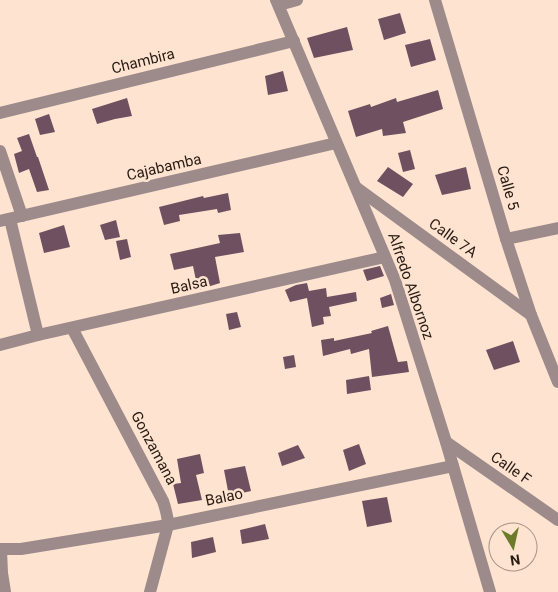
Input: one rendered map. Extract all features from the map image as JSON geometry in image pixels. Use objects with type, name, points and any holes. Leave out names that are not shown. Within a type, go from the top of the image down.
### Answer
[{"type":"street","points":[[278,3],[297,0]]},
{"type":"street","name":"Calle 5","points":[[435,0],[506,239],[531,315],[558,382]]},
{"type":"street","name":"Alfredo Albornoz","points":[[278,3],[395,280],[446,442],[490,592]]},
{"type":"street","name":"Chambira","points":[[0,114],[294,41]]},
{"type":"street","name":"Cajabamba","points":[[10,219],[336,144]]},
{"type":"street","points":[[0,151],[10,219],[38,335]]},
{"type":"street","name":"Calle 7A","points":[[356,188],[531,315]]},
{"type":"street","points":[[506,239],[558,228]]},
{"type":"street","name":"Balsa","points":[[0,345],[386,257]]},
{"type":"street","name":"Gonzamana","points":[[72,328],[163,501],[168,516],[168,525],[150,592]]},
{"type":"street","name":"Calle F","points":[[446,442],[558,520]]},
{"type":"street","name":"Balao","points":[[0,550],[21,549],[168,525],[453,466]]},
{"type":"street","points":[[0,550],[5,592]]},
{"type":"building","points":[[400,13],[406,33],[384,40],[378,19]]},
{"type":"building","points":[[347,27],[353,50],[314,58],[307,38]]},
{"type":"building","points":[[430,39],[436,60],[411,67],[405,45]]},
{"type":"building","points":[[283,71],[288,91],[268,95],[265,76]]},
{"type":"building","points":[[438,90],[443,109],[403,122],[406,133],[383,136],[382,129],[356,137],[348,111],[370,104],[371,107],[396,98],[397,102]]},
{"type":"building","points":[[127,98],[132,116],[97,124],[92,109]]},
{"type":"building","points":[[49,114],[55,132],[40,135],[35,119]]},
{"type":"building","points":[[29,134],[49,190],[37,192],[29,169],[19,173],[14,154],[22,151],[17,138]]},
{"type":"building","points":[[410,150],[415,169],[403,172],[398,153]]},
{"type":"building","points":[[388,167],[413,184],[403,197],[377,181]]},
{"type":"building","points":[[466,167],[471,189],[442,195],[435,175]]},
{"type":"building","points":[[228,193],[231,210],[218,213],[217,209],[179,215],[180,221],[164,225],[159,207],[203,196],[204,198]]},
{"type":"building","points":[[116,220],[120,237],[105,240],[100,225]]},
{"type":"building","points":[[64,225],[70,247],[44,253],[39,233]]},
{"type":"building","points":[[240,233],[244,252],[215,257],[220,283],[198,290],[193,266],[174,270],[170,254],[220,243],[218,235]]},
{"type":"building","points":[[127,239],[131,257],[120,260],[116,241]]},
{"type":"building","points":[[380,266],[384,276],[367,281],[363,270]]},
{"type":"building","points":[[307,283],[309,291],[326,288],[327,297],[356,292],[357,301],[329,307],[331,316],[323,317],[324,324],[312,327],[307,298],[290,302],[285,290]]},
{"type":"building","points":[[391,294],[394,305],[382,308],[380,298]]},
{"type":"building","points":[[237,312],[241,327],[229,330],[226,314]]},
{"type":"building","points":[[388,326],[398,362],[407,361],[409,372],[372,377],[369,349],[351,354],[350,349],[323,356],[321,340],[334,338],[334,341],[372,333],[371,331]]},
{"type":"building","points":[[513,341],[520,362],[494,370],[486,350]]},
{"type":"building","points":[[294,355],[296,367],[285,369],[283,357]]},
{"type":"building","points":[[369,376],[371,390],[347,394],[346,380]]},
{"type":"building","points":[[359,444],[366,464],[349,471],[343,450]]},
{"type":"building","points":[[298,445],[305,458],[282,466],[278,453]]},
{"type":"building","points":[[200,454],[204,473],[196,475],[202,500],[178,504],[173,484],[181,483],[177,459]]},
{"type":"building","points":[[245,466],[251,491],[229,496],[224,470]]},
{"type":"building","points":[[387,497],[392,522],[367,527],[362,501]]},
{"type":"building","points":[[265,524],[269,539],[242,544],[240,530]]},
{"type":"building","points":[[213,537],[216,552],[192,558],[191,542]]}]
